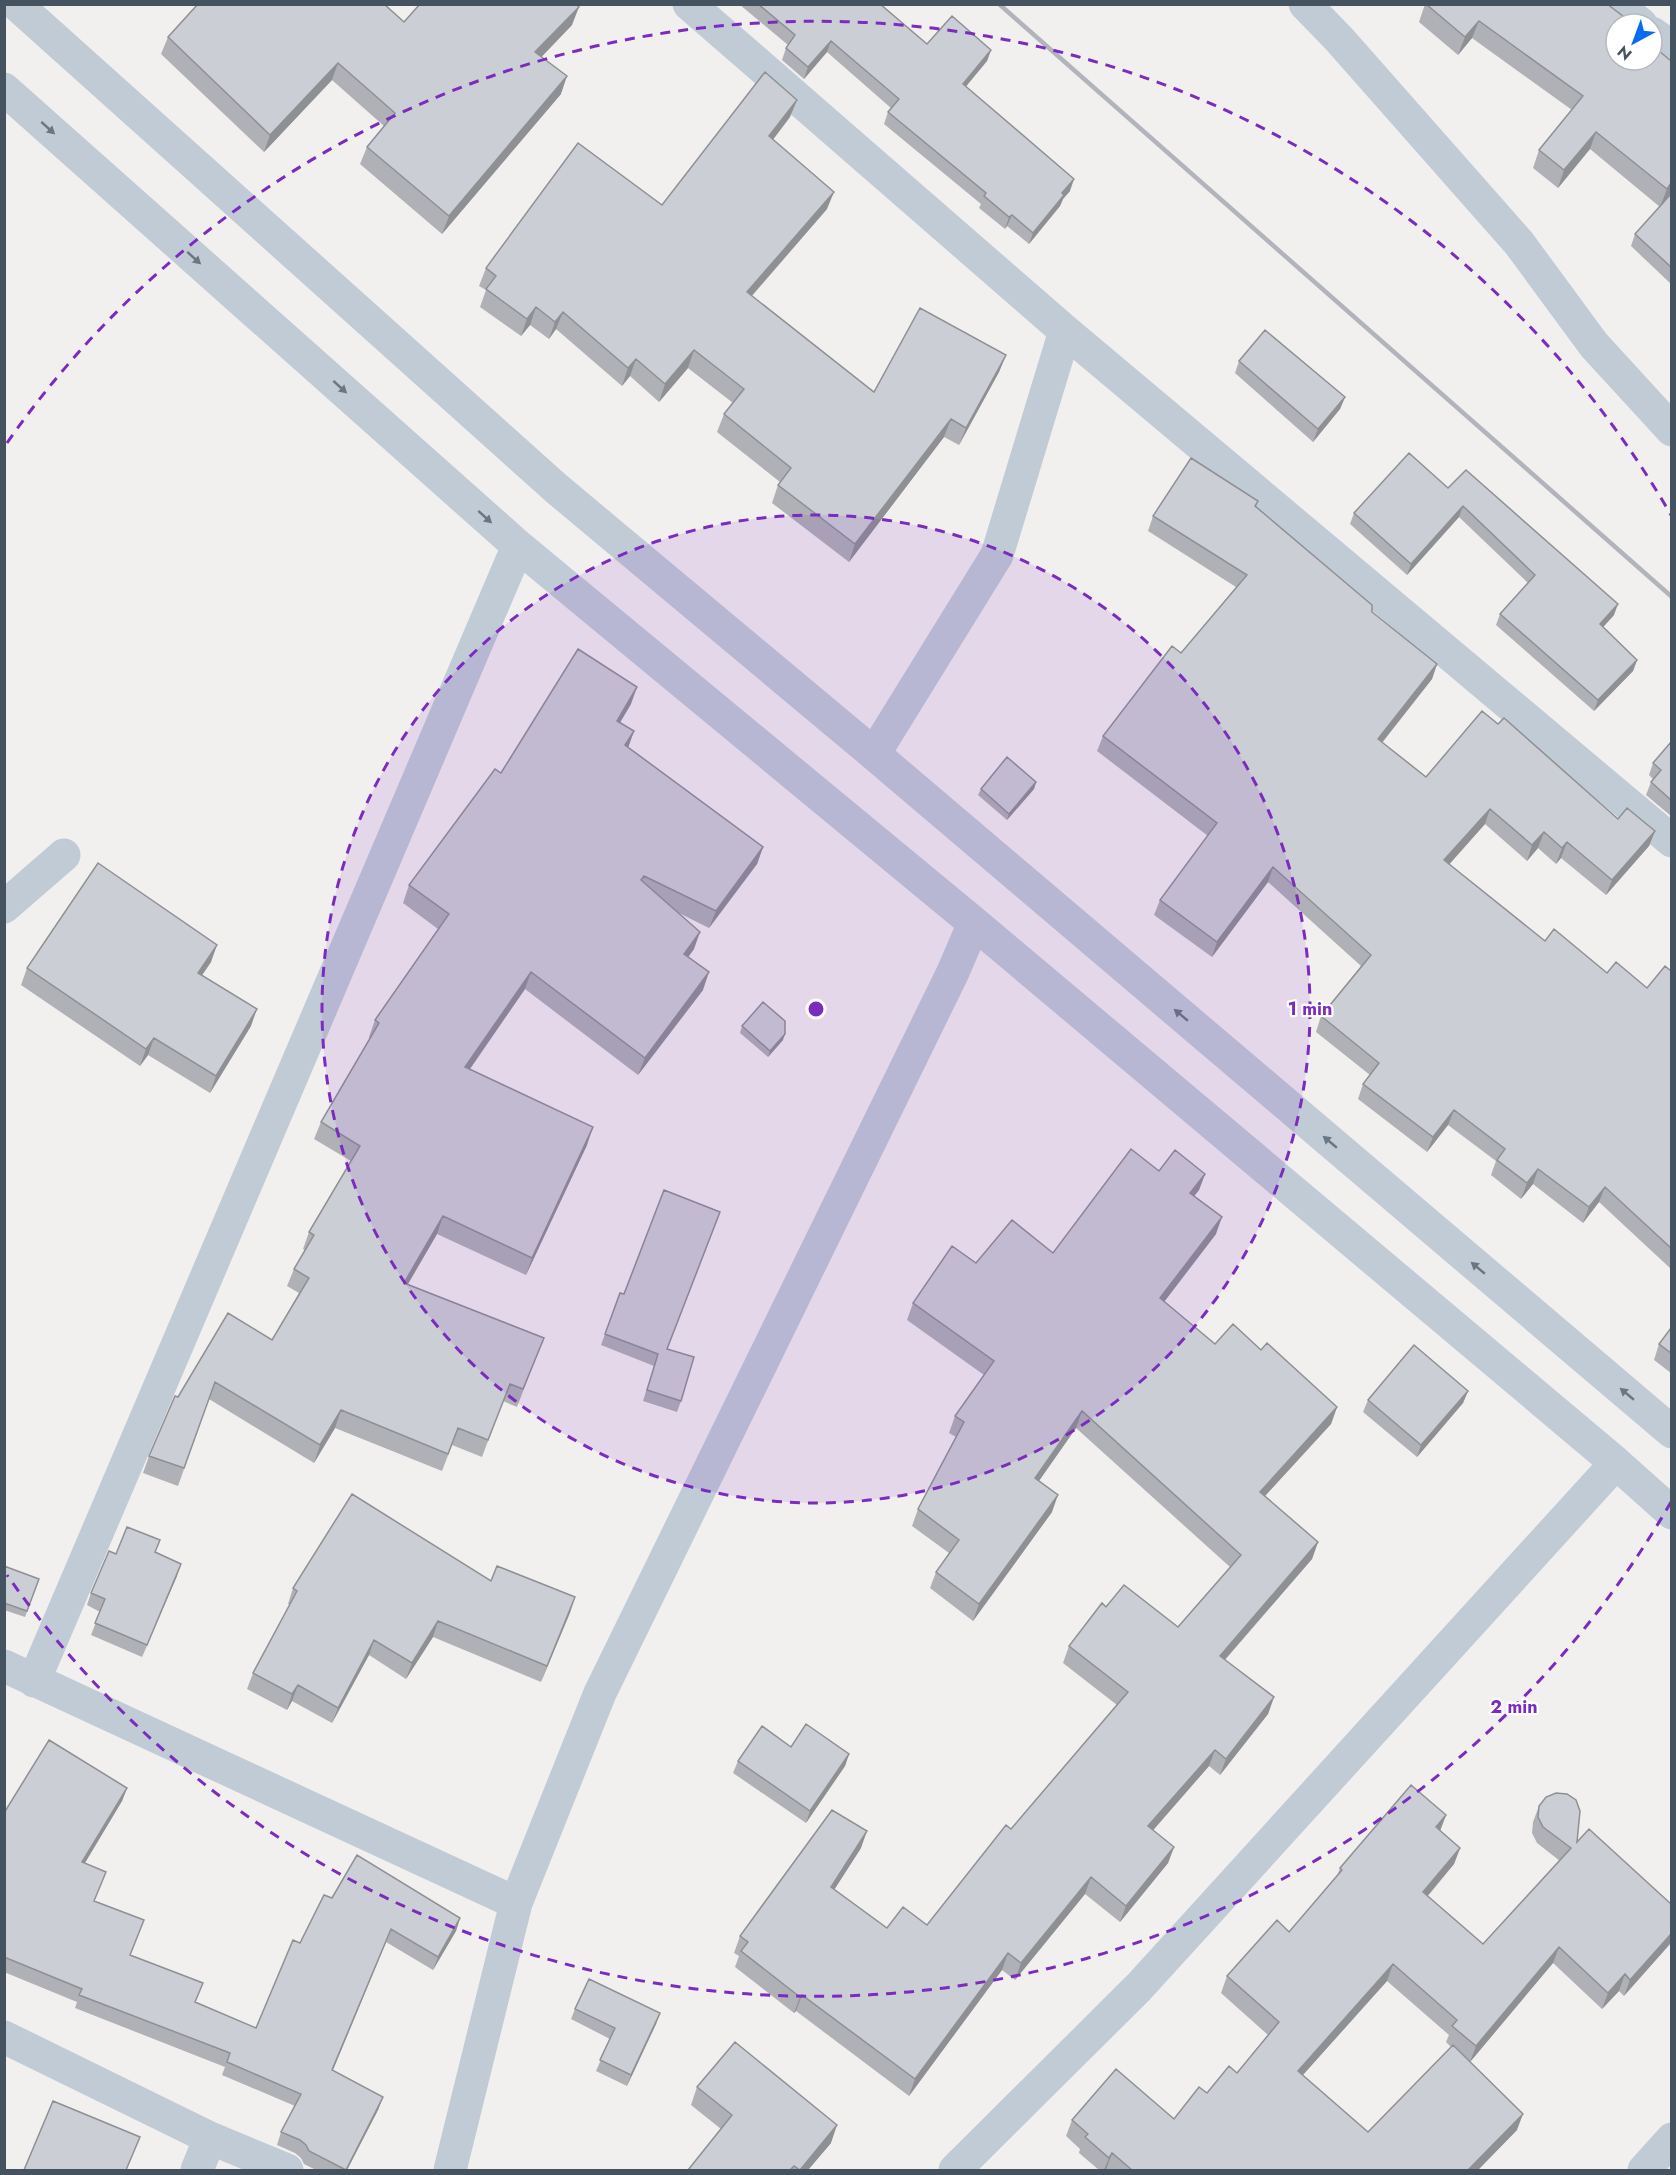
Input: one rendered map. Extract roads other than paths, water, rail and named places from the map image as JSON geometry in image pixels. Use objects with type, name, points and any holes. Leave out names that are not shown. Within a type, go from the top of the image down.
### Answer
[{"type":"street","points":[[16,4],[557,489],[874,754],[1671,1432]]},
{"type":"street","points":[[689,4],[1065,332],[1671,841]]},
{"type":"street","points":[[1305,4],[1339,39],[1519,243],[1594,345],[1671,430]]},
{"type":"street","points":[[4,89],[518,546],[974,922],[1616,1463],[1671,1513]]},
{"type":"street","points":[[874,754],[997,555],[1065,332]]},
{"type":"street","points":[[34,1681],[518,546]]},
{"type":"street","points":[[4,907],[64,855]]},
{"type":"street","points":[[450,2170],[516,1903],[600,1694],[953,972],[974,922]]},
{"type":"street","points":[[955,2170],[1139,1987],[1616,1463]]},
{"type":"street","points":[[4,1666],[516,1903]]},
{"type":"street","points":[[4,2037],[210,2138],[287,2170]]},
{"type":"street","points":[[197,2170],[210,2138]]},
{"type":"street","points":[[1644,2170],[1671,2139]]},
{"type":"railway","points":[[999,4],[1672,597]]}]
